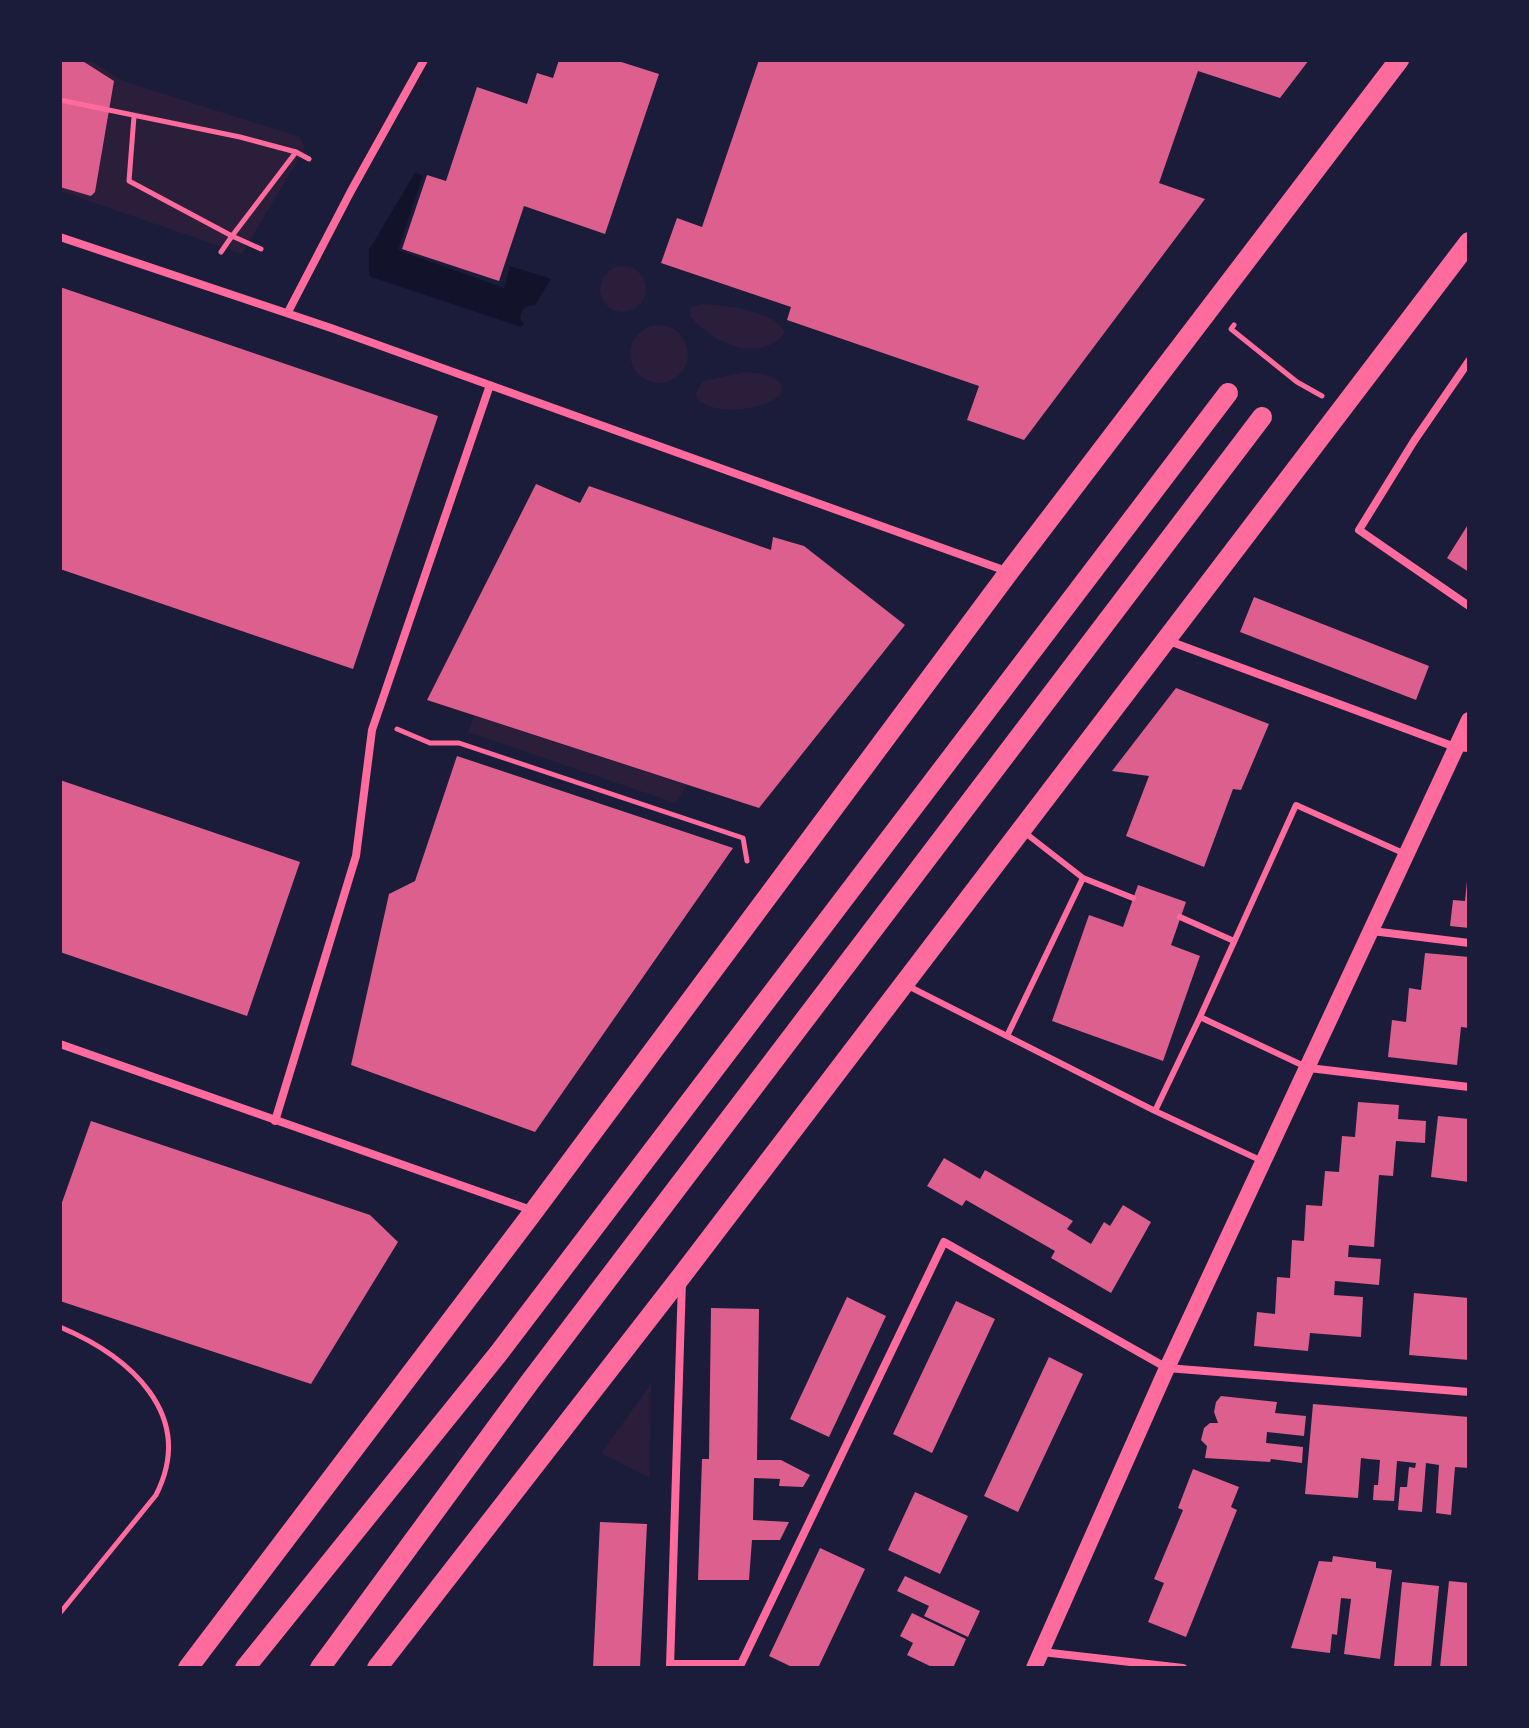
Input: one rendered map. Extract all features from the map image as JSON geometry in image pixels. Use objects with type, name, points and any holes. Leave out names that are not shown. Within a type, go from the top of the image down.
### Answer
[{"type":"main road","points":[[188,1668],[534,1211],[1009,572],[1399,60]]},
{"type":"main road","points":[[377,1668],[683,1274],[1469,242]]},
{"type":"main road","points":[[245,1668],[498,1354],[1228,393]]},
{"type":"main road","points":[[320,1668],[529,1383],[1262,417]]},
{"type":"main road","points":[[1034,1668],[1167,1368],[1407,854],[1462,748],[1469,720]]},
{"type":"street","points":[[288,312],[424,60]]},
{"type":"street","points":[[60,237],[288,312],[1009,572]]},
{"type":"street","points":[[1469,361],[1414,441],[1359,530],[1469,606]]},
{"type":"street","points":[[275,1121],[356,856],[372,730],[490,385]]},
{"type":"street","points":[[1166,640],[1462,748]]},
{"type":"street","points":[[1372,931],[1469,943]]},
{"type":"street","points":[[60,1044],[534,1211]]},
{"type":"street","points":[[1309,1068],[1469,1087]]},
{"type":"street","points":[[683,1274],[670,1666],[741,1664],[944,1242],[1167,1368],[1469,1392]]},
{"type":"street","points":[[1042,1652],[1183,1668]]},
{"type":"lane","points":[[1155,1111],[1296,805],[1407,854]]},
{"type":"lane","points":[[1021,830],[1083,878],[1133,898]]},
{"type":"lane","points":[[1007,1036],[1083,878]]},
{"type":"lane","points":[[1180,917],[1234,941]]},
{"type":"lane","points":[[904,984],[1155,1111],[1265,1162]]},
{"type":"lane","points":[[1200,1017],[1309,1068]]},
{"type":"path","points":[[60,100],[240,137],[296,152],[309,159]]},
{"type":"path","points":[[134,116],[129,181],[261,249]]},
{"type":"path","points":[[221,252],[296,152]]},
{"type":"path","points":[[1240,318],[1231,329],[1297,382],[1323,397],[1332,386]]},
{"type":"path","points":[[397,729],[430,743],[459,743],[743,838],[747,861]]},
{"type":"path","points":[[60,1327],[89,1339],[121,1360],[142,1380],[161,1410],[167,1432],[169,1460],[156,1495],[60,1613]]},
{"type":"shaded area","points":[[60,60],[90,60],[123,81],[300,137],[305,148],[242,254],[60,191]]},
{"type":"shaded area","points":[[415,173],[423,175],[398,250],[504,288],[510,266],[551,279],[535,305],[522,310],[520,318],[524,324],[521,327],[369,276],[369,250]]},
{"type":"shaded area","points":[[623,266],[632,267],[639,273],[645,280],[645,298],[639,305],[632,311],[623,312],[614,311],[607,305],[601,298],[600,289],[601,280],[607,273],[614,267]]},
{"type":"shaded area","points":[[701,304],[760,314],[780,325],[785,333],[775,343],[762,348],[736,346],[710,334],[690,316],[691,307]]},
{"type":"shaded area","points":[[659,325],[670,327],[679,334],[686,343],[686,365],[679,374],[670,381],[659,383],[648,381],[639,374],[632,365],[630,354],[632,343],[639,334],[648,327]]},
{"type":"shaded area","points":[[745,372],[774,378],[782,385],[780,396],[761,405],[738,410],[716,408],[697,399],[696,393],[703,381]]},
{"type":"shaded area","points":[[474,716],[687,785],[675,803],[468,732]]},
{"type":"shaded area","points":[[651,1384],[650,1478],[601,1453]]},
{"type":"building","points":[[60,60],[81,60],[114,81],[95,192],[91,196],[60,187]]},
{"type":"building","points":[[559,60],[615,60],[659,74],[605,234],[524,206],[499,281],[402,249],[427,175],[446,181],[477,87],[527,104],[537,73],[553,78]]},
{"type":"building","points":[[759,60],[1309,60],[1280,98],[1198,71],[1159,183],[1205,199],[1024,440],[967,420],[979,386],[787,320],[791,307],[661,263],[677,218],[702,227]]},
{"type":"building","points":[[60,287],[438,416],[353,669],[60,569]]},
{"type":"building","points":[[536,484],[580,503],[589,486],[771,550],[773,537],[804,546],[905,625],[759,808],[427,700]]},
{"type":"building","points":[[1469,523],[1469,572],[1447,558]]},
{"type":"building","points":[[1254,597],[1429,666],[1416,700],[1240,632]]},
{"type":"building","points":[[1176,688],[1269,724],[1241,790],[1233,789],[1204,867],[1126,836],[1149,776],[1112,771]]},
{"type":"building","points":[[457,756],[733,848],[535,1132],[351,1065],[389,894],[415,881]]},
{"type":"building","points":[[60,780],[300,862],[247,1016],[60,952]]},
{"type":"building","points":[[1467,881],[1469,928],[1450,926],[1453,900],[1465,901]]},
{"type":"building","points":[[1138,885],[1186,902],[1171,945],[1200,956],[1163,1061],[1052,1021],[1089,915],[1123,927]]},
{"type":"building","points":[[1425,953],[1469,957],[1469,1028],[1461,1027],[1457,1065],[1388,1057],[1392,1020],[1406,1022],[1409,988],[1421,990]]},
{"type":"building","points":[[1358,1102],[1399,1105],[1398,1119],[1426,1121],[1425,1143],[1396,1141],[1393,1176],[1379,1175],[1374,1247],[1349,1245],[1348,1257],[1381,1259],[1379,1285],[1335,1281],[1334,1295],[1363,1297],[1361,1337],[1310,1333],[1308,1351],[1254,1346],[1257,1312],[1275,1314],[1277,1277],[1290,1278],[1292,1240],[1304,1241],[1306,1205],[1322,1206],[1325,1171],[1339,1172],[1342,1136],[1355,1137]]},
{"type":"building","points":[[1438,1116],[1469,1119],[1469,1182],[1431,1177]]},
{"type":"building","points":[[91,1121],[370,1215],[398,1242],[311,1384],[60,1301],[60,1208]]},
{"type":"building","points":[[944,1158],[980,1179],[985,1170],[1073,1221],[1067,1229],[1091,1244],[1104,1222],[1110,1226],[1123,1205],[1151,1222],[1111,1293],[1051,1258],[1055,1251],[966,1200],[962,1206],[927,1186]]},
{"type":"building","points":[[1414,1293],[1469,1298],[1469,1360],[1409,1355]]},
{"type":"building","points":[[847,1297],[886,1316],[829,1437],[790,1419]]},
{"type":"building","points":[[956,1301],[995,1319],[932,1453],[893,1434]]},
{"type":"building","points":[[711,1308],[759,1309],[757,1460],[781,1460],[810,1475],[803,1487],[779,1486],[780,1479],[754,1478],[753,1520],[789,1522],[780,1540],[752,1540],[749,1580],[698,1580],[702,1459],[709,1459]]},
{"type":"building","points":[[1049,1357],[1083,1374],[1018,1512],[984,1496]]},
{"type":"building","points":[[1221,1396],[1277,1402],[1275,1413],[1306,1416],[1304,1436],[1267,1432],[1266,1443],[1303,1447],[1302,1463],[1205,1458],[1207,1446],[1201,1440],[1204,1428],[1210,1423],[1218,1423],[1214,1412]]},
{"type":"building","points":[[1313,1404],[1469,1417],[1469,1468],[1455,1467],[1451,1515],[1436,1513],[1439,1465],[1426,1463],[1422,1512],[1398,1510],[1400,1487],[1407,1487],[1409,1467],[1415,1468],[1416,1463],[1397,1461],[1394,1501],[1373,1500],[1380,1460],[1361,1458],[1358,1498],[1305,1494]]},
{"type":"building","points":[[1193,1469],[1239,1487],[1231,1507],[1237,1510],[1186,1637],[1148,1622],[1164,1583],[1154,1579],[1183,1510],[1178,1508]]},
{"type":"building","points":[[915,1492],[968,1516],[940,1574],[888,1550]]},
{"type":"building","points":[[600,1522],[647,1524],[640,1668],[593,1668]]},
{"type":"building","points":[[820,1548],[865,1569],[818,1668],[794,1668],[769,1656]]},
{"type":"building","points":[[1333,1556],[1376,1562],[1376,1568],[1392,1570],[1380,1659],[1344,1654],[1351,1599],[1341,1598],[1337,1635],[1332,1634],[1330,1653],[1291,1648],[1319,1561],[1332,1562]]},
{"type":"building","points":[[905,1576],[980,1611],[968,1637],[924,1616],[929,1606],[897,1591]]},
{"type":"building","points":[[1449,1581],[1469,1583],[1469,1668],[1440,1667]]},
{"type":"building","points":[[1402,1582],[1439,1586],[1431,1668],[1394,1666]]},
{"type":"building","points":[[912,1613],[966,1639],[953,1668],[934,1668],[907,1655],[913,1643],[900,1636]]}]
